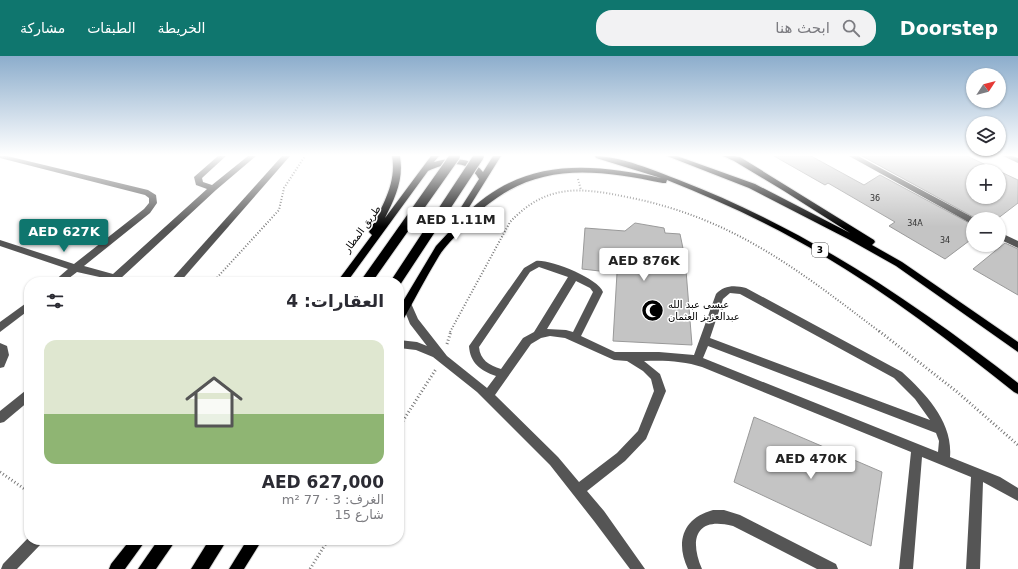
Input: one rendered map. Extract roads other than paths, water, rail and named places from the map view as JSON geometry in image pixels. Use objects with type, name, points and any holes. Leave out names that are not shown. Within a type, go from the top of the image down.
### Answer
[{"type":"highway","points":[[370,277],[438,180]]},
{"type":"highway","points":[[399,277],[463,180]]},
{"type":"highway","points":[[146,569],[164,545]]},
{"type":"highway","points":[[199,569],[216,545]]},
{"type":"main road","points":[[363,254],[395,186],[396,180]]},
{"type":"main road","name":"طريق المطار","points":[[346,277],[417,180]]},
{"type":"main road","points":[[404,309],[436,253],[482,180]]},
{"type":"main road","name":"3","points":[[436,253],[482,203],[507,186],[520,180]]},
{"type":"main road","name":"3","points":[[660,180],[697,188]]},
{"type":"main road","name":"3","points":[[676,180],[749,211],[815,246],[902,301],[1018,389]]},
{"type":"main road","points":[[739,180],[786,202],[899,264]]},
{"type":"main road","points":[[772,180],[848,226],[1018,348]]},
{"type":"main road","points":[[116,569],[135,545]]},
{"type":"main road","points":[[236,569],[252,545]]},
{"type":"street","points":[[64,277],[147,211],[153,203],[153,197],[148,193],[96,180]]},
{"type":"street","points":[[198,180],[199,183],[213,188]]},
{"type":"street","points":[[119,277],[223,180]]},
{"type":"street","points":[[178,277],[265,180]]},
{"type":"street","points":[[897,180],[966,217]]},
{"type":"street","points":[[1006,239],[1018,245]]},
{"type":"street","points":[[0,243],[76,268],[107,275],[110,277]]},
{"type":"street","points":[[504,374],[493,371],[481,364],[474,354],[474,346],[527,270],[538,264],[574,276],[594,285],[598,292],[575,338]]},
{"type":"street","points":[[538,334],[574,276]]},
{"type":"street","points":[[696,361],[719,297],[724,290],[743,290],[898,375],[906,382],[941,429],[944,439],[944,460]]},
{"type":"street","points":[[407,304],[414,321],[438,350],[442,358]]},
{"type":"street","points":[[0,328],[24,309]]},
{"type":"street","points":[[488,396],[527,341],[538,334],[550,332],[566,334],[614,356],[659,356],[696,361],[996,481],[1018,495]]},
{"type":"street","points":[[704,340],[941,429]]},
{"type":"street","points":[[404,345],[417,346],[442,358],[488,396],[554,461],[638,569]]},
{"type":"street","points":[[0,347],[3,349],[4,355],[0,364]]},
{"type":"street","points":[[578,490],[621,457],[642,435],[660,391],[656,377],[647,368],[629,357]]},
{"type":"street","points":[[0,418],[24,398]]},
{"type":"street","points":[[906,569],[917,449]]},
{"type":"street","points":[[973,569],[976,473]]},
{"type":"street","points":[[695,569],[689,554],[688,543],[691,533],[696,525],[704,519],[713,516],[734,520],[831,569]]},
{"type":"street","points":[[8,569],[30,545]]},
{"type":"place","name":"عيسى عبد الله عبدالعزيز العثمان","points":[[652,310]]}]
